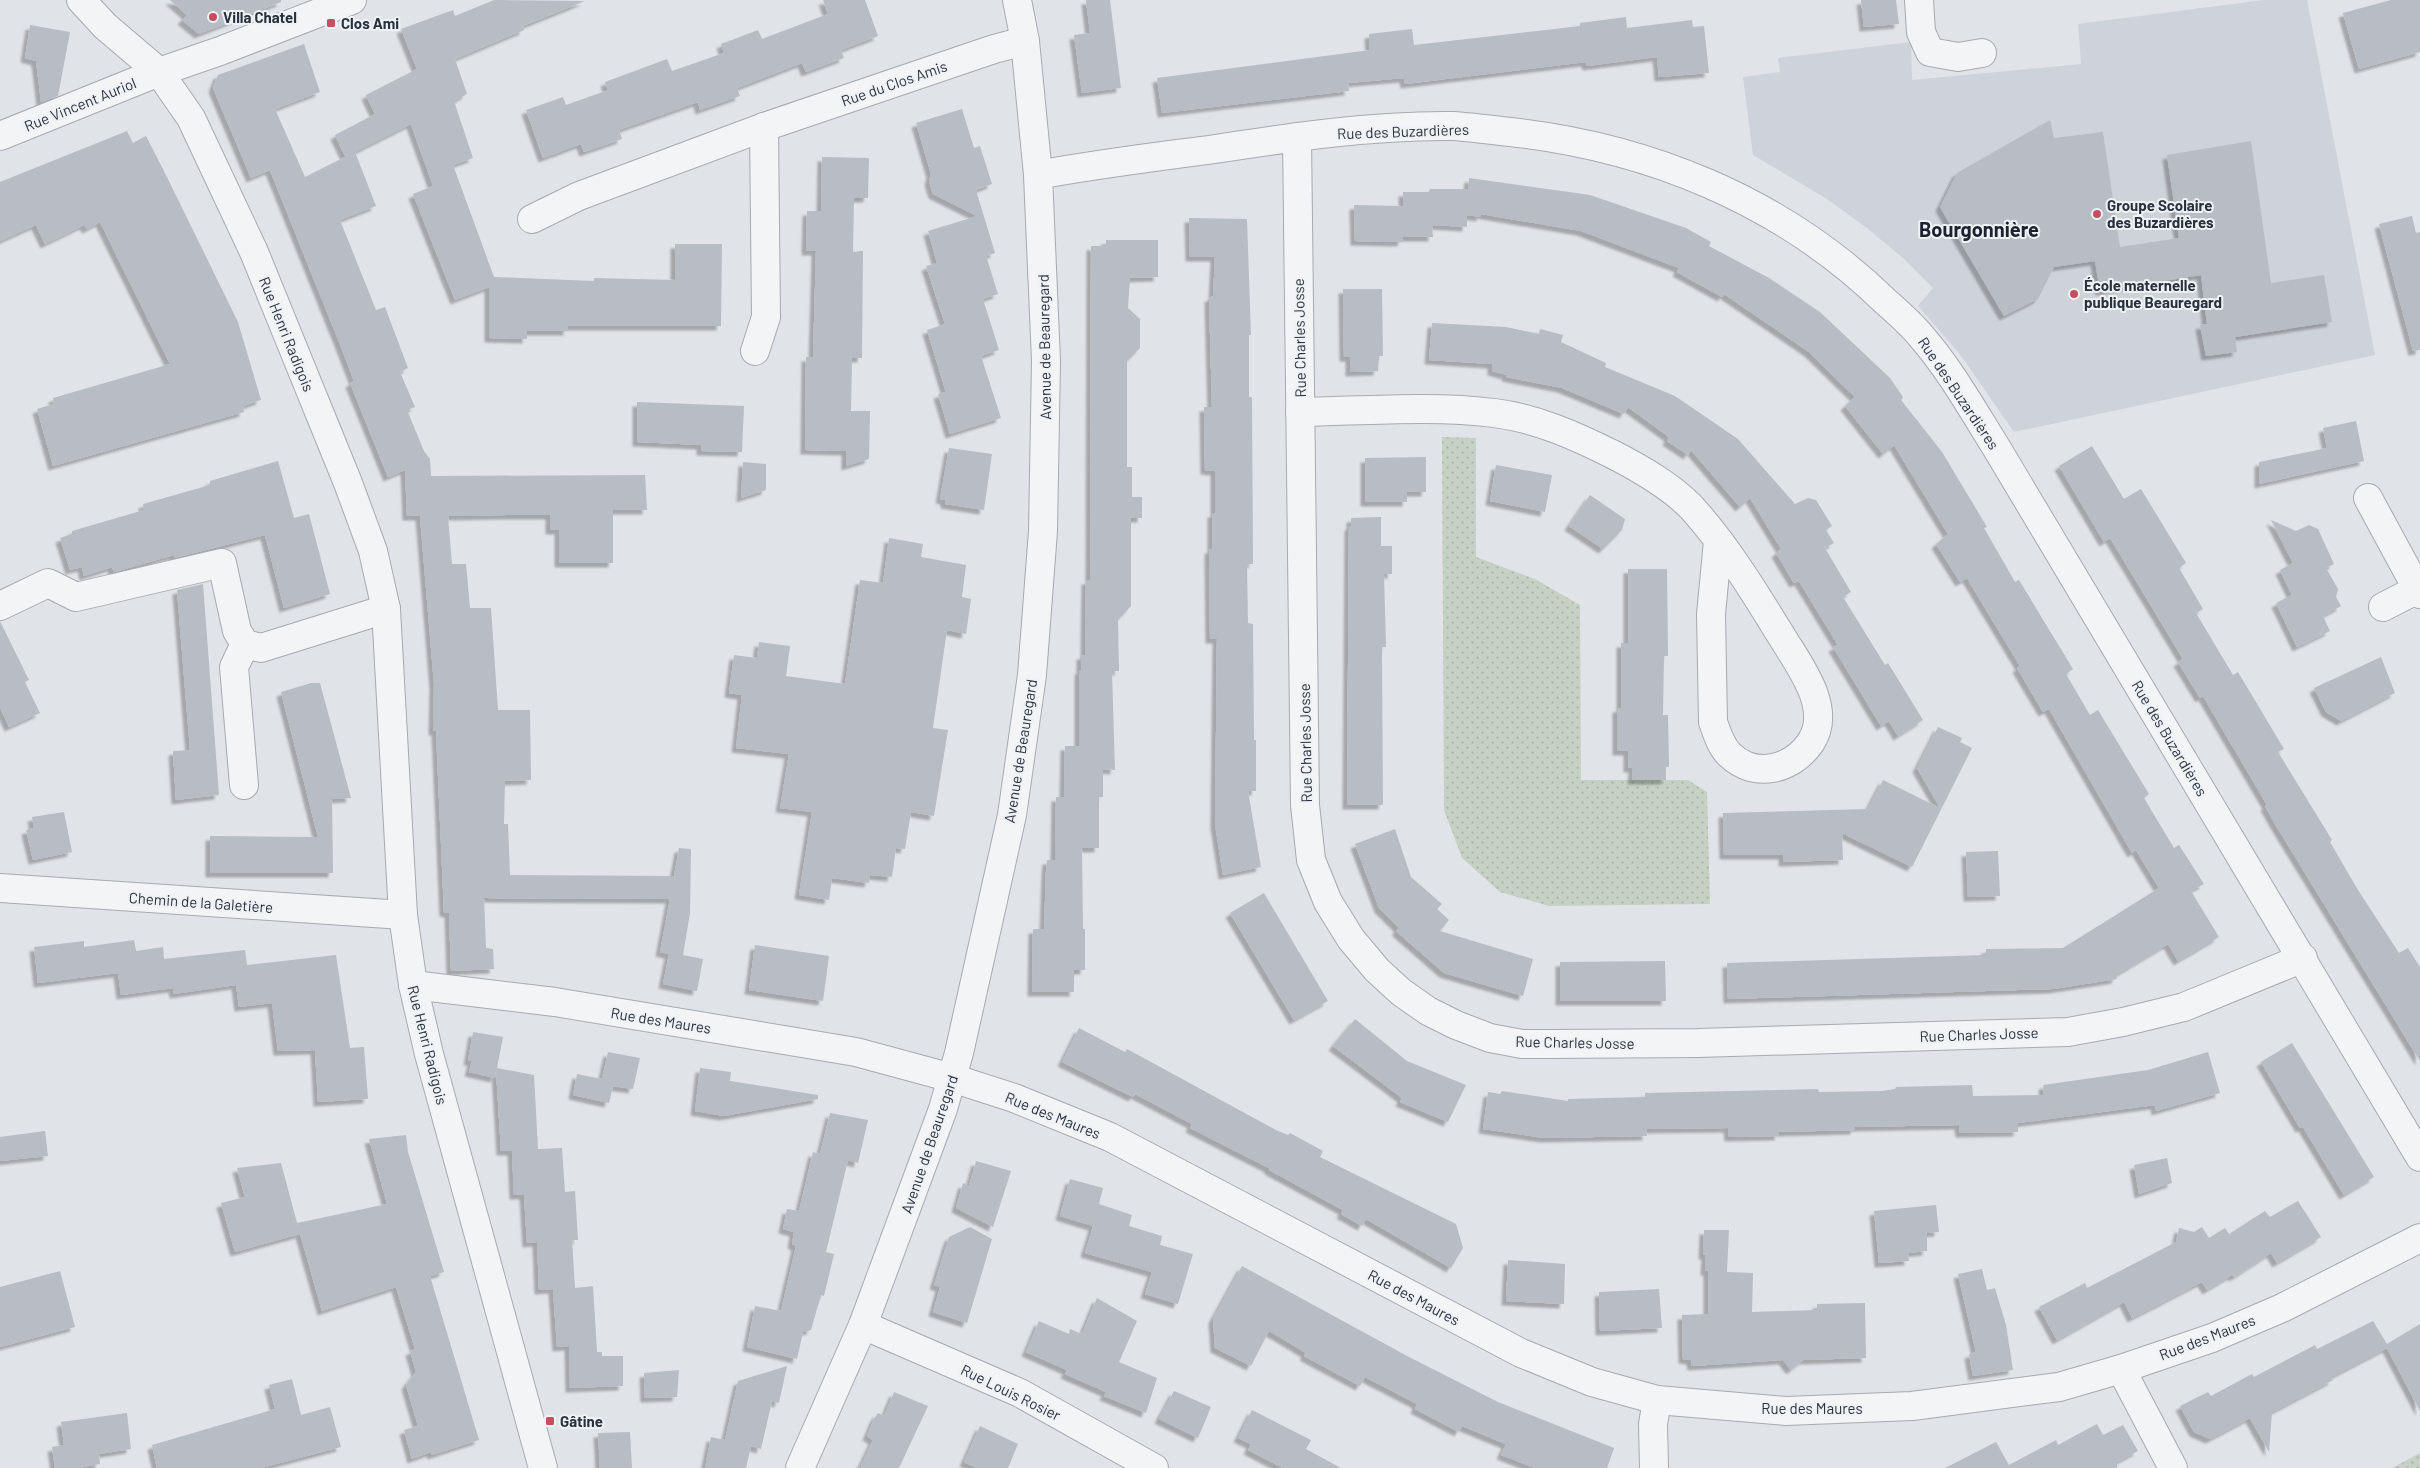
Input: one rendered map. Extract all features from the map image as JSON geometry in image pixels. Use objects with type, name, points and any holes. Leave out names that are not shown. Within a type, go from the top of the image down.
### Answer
[{"type":"street","name":"Rue Henri Radigois","points":[[81,0],[105,26],[159,72],[191,118],[254,252],[373,551],[386,609],[403,915],[413,985],[429,1054],[543,1468]]},
{"type":"street","name":"Rue Vincent Auriol","points":[[0,136],[159,72],[220,51],[352,0]]},
{"type":"street","name":"Avenue de Beauregard","points":[[800,1468],[864,1325],[939,1121],[952,1078],[1012,815],[1032,676],[1043,531],[1046,361],[1038,174],[1025,41],[1017,0]]},
{"type":"street","points":[[1919,0],[1921,32],[1930,52],[1958,57],[1982,54]]},
{"type":"street","name":"Rue du Clos Amis","points":[[532,219],[579,196],[764,127],[994,49],[1025,41]]},
{"type":"street","name":"Rue des Buzardières","points":[[1038,174],[1297,137],[1361,131],[1454,126],[1537,135],[1622,152],[1713,184],[1763,210],[1810,238],[1857,273],[1920,334],[1946,368],[1996,447],[2303,958],[2420,1157]]},
{"type":"street","points":[[755,351],[766,318],[764,127]]},
{"type":"street","name":"Rue Charles Josse","points":[[1297,137],[1305,805],[1311,860],[1328,902],[1351,939],[1395,987],[1428,1011],[1456,1025],[1490,1038],[1522,1044],[1698,1043],[2068,1032],[2184,1008],[2303,958]]},
{"type":"street","points":[[1300,412],[1460,410],[1495,413],[1545,424],[1639,468],[1691,507],[1718,541],[1755,594],[1804,673],[1815,699],[1817,716],[1814,737],[1804,752],[1787,764],[1766,770],[1745,766],[1728,754],[1718,738],[1713,722],[1711,614],[1718,541]]},
{"type":"street","points":[[2368,498],[2418,592],[2382,607]]},
{"type":"street","points":[[0,606],[48,584],[76,597],[222,564],[237,631],[245,644],[261,648],[386,609]]},
{"type":"street","points":[[244,785],[234,667],[245,644]]},
{"type":"street","name":"Chemin de la Galetière","points":[[0,888],[403,915]]},
{"type":"street","name":"Rue des Maures","points":[[413,985],[555,1002],[856,1052],[952,1078],[1014,1098],[1110,1137],[1521,1353],[1592,1382],[1657,1400],[1786,1411],[1912,1406],[2059,1387],[2121,1369],[2212,1338],[2282,1308],[2420,1238]]},
{"type":"street","name":"Rue Louis Rosier","points":[[864,1325],[1020,1393],[1154,1468]]},
{"type":"street","points":[[2121,1369],[2173,1468]]},
{"type":"street","points":[[1654,1468],[1653,1424],[1657,1400]]},
{"type":"shaded area","name":"Groupe Scolaire des Buzardières","points":[[2264,0],[2307,0],[2375,355],[2014,432],[1959,353],[1918,306],[1933,288],[1904,259],[1867,228],[1827,199],[1753,155],[1743,77],[1780,72],[1778,58],[1911,42],[1912,80],[2081,64],[2078,24]]},
{"type":"green space","points":[[1442,437],[1476,438],[1476,557],[1535,579],[1580,605],[1581,780],[1688,780],[1707,792],[1710,904],[1549,906],[1500,892],[1462,858],[1444,810]]},
{"type":"green space","points":[[2420,1453],[2420,1468],[2392,1468]]},
{"type":"building","name":"Villa Chatel","points":[[170,0],[281,0],[281,2],[199,34],[182,20],[187,15]]},
{"type":"building","points":[[494,0],[585,1],[523,26],[524,30],[455,59],[467,94],[454,101],[473,158],[453,165],[494,277],[594,281],[594,278],[675,280],[675,244],[722,244],[721,326],[568,326],[568,331],[527,331],[527,339],[489,338],[489,287],[455,300],[413,194],[433,186],[411,124],[355,152],[376,206],[340,220],[376,310],[385,307],[408,368],[400,372],[415,407],[407,410],[424,451],[430,459],[431,476],[645,475],[647,510],[613,510],[613,563],[559,563],[559,530],[550,530],[550,515],[506,515],[448,516],[452,564],[466,564],[470,608],[491,608],[498,710],[530,710],[531,780],[505,781],[504,824],[508,824],[510,875],[674,876],[679,848],[691,849],[690,913],[683,955],[703,959],[697,991],[663,984],[669,954],[660,952],[670,899],[484,898],[486,948],[493,949],[494,969],[451,971],[449,913],[444,912],[436,731],[433,731],[434,684],[420,516],[407,516],[405,470],[388,477],[350,383],[354,381],[341,347],[270,170],[251,178],[213,88],[218,75],[304,44],[320,92],[275,109],[305,177],[349,155],[345,156],[335,135],[375,114],[366,95],[417,69],[401,29],[453,10],[455,16]]},
{"type":"building","points":[[823,0],[865,0],[878,36],[841,50],[844,58],[806,72],[802,63],[737,88],[740,96],[700,110],[698,102],[619,130],[622,139],[584,152],[581,144],[543,158],[526,110],[563,97],[566,105],[608,90],[605,82],[667,59],[672,71],[724,53],[721,44],[758,30],[762,39],[828,14]]},
{"type":"building","points":[[1086,0],[1110,0],[1121,88],[1082,93],[1074,35],[1090,33]]},
{"type":"building","points":[[1861,0],[1896,0],[1899,24],[1864,27]]},
{"type":"building","points":[[2391,0],[2420,0],[2420,52],[2359,69],[2343,13]]},
{"type":"building","points":[[1626,17],[1627,28],[1692,20],[1693,27],[1704,26],[1709,73],[1659,77],[1657,57],[1587,66],[1586,62],[1405,84],[1404,78],[1348,83],[1349,91],[1162,113],[1157,78],[1370,50],[1369,34],[1412,29],[1414,45],[1580,26],[1580,23]]},
{"type":"building","points":[[30,25],[70,32],[58,96],[41,102],[36,61],[25,58]]},
{"type":"building","points":[[962,109],[974,148],[980,146],[992,184],[976,190],[995,253],[986,256],[998,294],[983,299],[999,350],[981,356],[1001,418],[950,434],[938,394],[946,392],[927,330],[945,324],[926,266],[937,263],[928,231],[977,216],[933,194],[929,181],[931,174],[916,123]]},
{"type":"building","points":[[2050,120],[2054,138],[2103,132],[2120,247],[2179,238],[2167,155],[2251,141],[2271,283],[2324,275],[2332,322],[2235,337],[2237,352],[2206,356],[2200,325],[2207,324],[2201,275],[2100,291],[2095,261],[2054,267],[2038,299],[2004,316],[1940,207],[1957,173]]},
{"type":"building","points":[[127,131],[133,143],[146,136],[166,175],[238,322],[261,400],[243,406],[244,412],[53,466],[37,409],[54,404],[53,398],[170,364],[100,222],[87,229],[84,225],[45,244],[36,225],[0,241],[0,182]]},
{"type":"building","points":[[822,157],[869,158],[868,198],[854,198],[853,252],[863,251],[862,358],[852,358],[851,411],[870,411],[869,459],[846,466],[846,451],[805,450],[806,357],[813,357],[816,251],[806,251],[807,211],[821,211]]},
{"type":"building","points":[[1469,178],[1590,195],[1686,228],[1711,242],[1709,246],[1769,278],[1820,312],[1890,378],[1903,397],[1901,400],[1942,452],[1987,527],[1984,528],[2015,582],[2019,580],[2073,669],[2066,674],[2090,715],[2098,710],[2149,794],[2144,798],[2174,848],[2179,845],[2204,884],[2191,891],[2219,937],[2178,961],[2168,944],[2116,975],[2117,979],[2053,989],[1728,999],[1727,963],[1986,955],[1986,949],[2063,948],[2159,888],[2136,850],[2132,853],[2049,709],[2043,712],[2017,668],[2020,666],[1967,578],[1960,582],[1936,544],[1948,534],[1894,445],[1883,454],[1845,406],[1855,397],[1809,352],[1724,294],[1722,297],[1677,272],[1679,268],[1581,231],[1481,214],[1481,217],[1467,215],[1467,227],[1432,225],[1433,237],[1403,237],[1402,242],[1355,241],[1354,205],[1403,206],[1403,192],[1429,192],[1430,189],[1468,189]]},
{"type":"building","points":[[2412,216],[2416,233],[2420,232],[2420,350],[2413,351],[2379,224]]},
{"type":"building","points":[[1189,218],[1247,219],[1251,335],[1249,335],[1249,397],[1252,397],[1253,564],[1247,564],[1248,623],[1253,624],[1254,740],[1256,740],[1256,791],[1248,791],[1261,867],[1223,875],[1215,824],[1217,639],[1210,639],[1209,549],[1212,549],[1212,513],[1215,513],[1215,471],[1205,470],[1204,407],[1212,407],[1209,298],[1213,296],[1215,257],[1190,257]]},
{"type":"building","points":[[1106,240],[1158,240],[1158,277],[1130,278],[1128,308],[1140,319],[1140,348],[1127,361],[1127,467],[1132,467],[1132,497],[1142,497],[1142,518],[1131,518],[1131,606],[1118,620],[1119,671],[1112,671],[1115,770],[1103,769],[1103,797],[1099,797],[1099,848],[1082,848],[1085,970],[1074,970],[1074,992],[1032,992],[1033,929],[1044,929],[1047,860],[1055,860],[1056,797],[1064,797],[1065,746],[1079,746],[1079,670],[1081,670],[1081,655],[1085,655],[1086,580],[1090,580],[1091,246],[1106,246]]},
{"type":"building","points":[[1343,289],[1382,289],[1383,356],[1379,356],[1378,371],[1350,372],[1350,357],[1344,357]]},
{"type":"building","points":[[1432,323],[1506,327],[1539,334],[1540,329],[1563,335],[1561,342],[1606,363],[1605,367],[1675,396],[1738,439],[1795,504],[1808,498],[1816,500],[1832,526],[1826,530],[1834,543],[1825,548],[1851,592],[1843,597],[1885,665],[1888,663],[1923,720],[1898,736],[1889,721],[1881,726],[1833,647],[1838,645],[1799,581],[1794,583],[1776,553],[1781,549],[1750,498],[1740,507],[1691,450],[1688,455],[1667,441],[1669,437],[1628,407],[1624,414],[1562,388],[1506,377],[1507,375],[1492,371],[1492,364],[1429,360]]},
{"type":"building","points":[[637,402],[744,406],[742,452],[701,451],[701,445],[637,442]]},
{"type":"building","points":[[2356,421],[2364,461],[2259,484],[2259,462],[2327,448],[2323,428]]},
{"type":"building","points":[[2092,446],[2124,499],[2141,489],[2186,563],[2179,568],[2203,609],[2196,613],[2233,675],[2238,672],[2284,749],[2278,752],[2332,840],[2330,842],[2358,890],[2399,953],[2408,948],[2420,967],[2420,1061],[2275,824],[2265,806],[2267,805],[2203,696],[2200,698],[2178,662],[2183,659],[2110,538],[2104,542],[2059,466]]},
{"type":"building","points":[[949,448],[992,454],[984,510],[945,504],[945,500],[940,499]]},
{"type":"building","points":[[1426,457],[1426,492],[1407,492],[1407,502],[1365,502],[1365,458]]},
{"type":"building","points":[[278,461],[294,518],[309,514],[330,594],[284,608],[265,535],[174,558],[174,555],[114,572],[112,567],[84,576],[82,567],[70,570],[60,538],[72,534],[72,531],[144,510],[143,504],[210,485],[210,481]]},
{"type":"building","points":[[743,462],[766,464],[766,490],[741,498]]},
{"type":"building","points":[[1496,465],[1552,475],[1545,512],[1490,501]]},
{"type":"building","points":[[1590,495],[1625,519],[1622,530],[1603,549],[1569,526]]},
{"type":"building","points":[[1381,517],[1381,546],[1392,546],[1392,574],[1384,574],[1386,647],[1382,647],[1383,805],[1347,805],[1349,526],[1351,526],[1351,518]]},
{"type":"building","points":[[2271,520],[2296,531],[2309,525],[2318,529],[2334,564],[2326,568],[2338,589],[2336,597],[2341,606],[2323,616],[2330,631],[2297,647],[2276,603],[2292,595],[2280,570],[2293,563]]},
{"type":"building","points":[[889,538],[923,544],[921,557],[966,565],[962,597],[971,599],[966,634],[947,630],[933,728],[948,730],[934,816],[911,812],[905,849],[896,848],[892,877],[870,875],[869,883],[832,878],[829,900],[799,895],[812,812],[780,808],[789,754],[736,748],[742,695],[729,693],[734,655],[757,658],[759,642],[790,646],[786,676],[845,684],[860,580],[883,583]]},
{"type":"building","points":[[1628,569],[1667,569],[1668,656],[1664,656],[1663,715],[1668,715],[1669,767],[1666,767],[1666,780],[1632,780],[1633,768],[1628,768],[1628,751],[1617,751],[1617,708],[1621,708],[1621,643],[1628,643]]},
{"type":"building","points":[[203,584],[219,795],[176,800],[173,751],[190,750],[177,590]]},
{"type":"building","points":[[0,621],[29,680],[25,682],[40,713],[9,727],[0,707]]},
{"type":"building","points":[[2381,657],[2395,693],[2341,721],[2326,712],[2314,688]]},
{"type":"building","points":[[311,683],[320,683],[351,798],[332,799],[333,873],[210,873],[210,836],[318,837],[281,692]]},
{"type":"building","points":[[1938,727],[1962,738],[1960,742],[1972,748],[1912,867],[1842,833],[1843,860],[1783,862],[1783,855],[1724,855],[1723,813],[1868,809],[1883,780],[1940,808],[1917,768]]},
{"type":"building","points":[[64,812],[72,852],[33,860],[26,830],[34,828],[32,817]]},
{"type":"building","points":[[1395,829],[1411,877],[1442,904],[1437,909],[1449,920],[1440,931],[1533,959],[1523,996],[1444,973],[1396,931],[1399,928],[1379,908],[1355,844]]},
{"type":"building","points":[[1998,851],[2000,896],[1968,897],[1966,852]]},
{"type":"building","points":[[1264,893],[1328,1001],[1294,1020],[1230,913]]},
{"type":"building","points":[[134,940],[136,951],[163,947],[164,959],[245,950],[247,965],[336,955],[350,1048],[364,1047],[368,1099],[318,1102],[315,1050],[278,1051],[272,1003],[239,1007],[236,985],[174,994],[173,988],[121,995],[118,973],[38,983],[34,947],[84,941],[84,947]]},
{"type":"building","points":[[755,945],[829,956],[823,1001],[749,990]]},
{"type":"building","points":[[1665,961],[1666,1001],[1560,1001],[1560,962]]},
{"type":"building","points":[[1355,1019],[1407,1061],[1466,1085],[1448,1122],[1400,1102],[1402,1098],[1333,1046]]},
{"type":"building","points":[[1079,1028],[1125,1052],[1127,1049],[1276,1130],[1288,1135],[1290,1133],[1323,1151],[1320,1157],[1456,1224],[1463,1248],[1451,1268],[1366,1219],[1362,1226],[1341,1214],[1343,1210],[1269,1170],[1269,1168],[1190,1128],[1192,1124],[1135,1094],[1133,1097],[1062,1062]]},
{"type":"building","points":[[473,1032],[503,1037],[497,1068],[534,1075],[538,1149],[562,1148],[565,1192],[575,1191],[578,1240],[572,1240],[575,1288],[593,1286],[597,1352],[602,1352],[602,1356],[623,1356],[623,1386],[570,1388],[569,1346],[557,1347],[553,1289],[539,1290],[537,1242],[527,1243],[524,1195],[514,1195],[512,1151],[501,1151],[496,1070],[495,1078],[469,1072],[472,1061],[468,1061]]},
{"type":"building","points":[[2292,1043],[2374,1177],[2344,1195],[2303,1127],[2300,1128],[2261,1062]]},
{"type":"building","points":[[608,1052],[640,1058],[633,1089],[613,1086],[609,1103],[573,1095],[577,1074],[602,1079]]},
{"type":"building","points":[[2208,1052],[2220,1093],[2156,1111],[2155,1105],[2018,1123],[2018,1132],[1960,1133],[1959,1125],[1855,1127],[1855,1130],[1779,1132],[1779,1136],[1729,1137],[1728,1128],[1646,1129],[1647,1136],[1545,1138],[1483,1129],[1488,1092],[1500,1094],[1502,1091],[1568,1101],[1568,1099],[1645,1097],[1645,1093],[1818,1089],[1819,1092],[1882,1091],[1895,1089],[1896,1087],[1972,1085],[1973,1096],[2044,1095],[2043,1085],[2148,1070]]},
{"type":"building","points":[[700,1068],[731,1072],[730,1081],[818,1095],[818,1099],[724,1116],[695,1111]]},
{"type":"building","points":[[830,1113],[868,1120],[858,1163],[848,1160],[826,1252],[834,1254],[824,1296],[821,1295],[811,1330],[803,1332],[797,1359],[747,1347],[755,1306],[781,1311],[796,1246],[792,1244],[794,1232],[783,1229],[787,1209],[799,1211],[813,1152],[820,1154]]},
{"type":"building","points":[[45,1131],[48,1156],[0,1161],[0,1137]]},
{"type":"building","points":[[406,1135],[408,1152],[444,1272],[430,1276],[479,1440],[432,1455],[431,1452],[412,1459],[404,1430],[418,1426],[406,1385],[416,1372],[410,1351],[415,1349],[396,1287],[322,1311],[297,1223],[387,1204],[369,1139]]},
{"type":"building","points":[[2167,1158],[2172,1183],[2139,1194],[2134,1165]]},
{"type":"building","points":[[976,1161],[1011,1171],[993,1227],[956,1208],[963,1183],[969,1186]]},
{"type":"building","points":[[281,1163],[300,1234],[235,1252],[221,1203],[245,1197],[237,1168]]},
{"type":"building","points":[[1070,1179],[1103,1188],[1099,1204],[1132,1215],[1129,1226],[1162,1236],[1160,1245],[1193,1254],[1178,1304],[1145,1294],[1152,1272],[1085,1253],[1093,1226],[1060,1216]]},
{"type":"building","points":[[2298,1201],[2321,1237],[2277,1263],[2271,1253],[2234,1277],[2232,1275],[2207,1290],[2202,1282],[2132,1318],[2124,1302],[2057,1340],[2039,1307],[2085,1283],[2087,1288],[2176,1242],[2179,1228],[2194,1232],[2202,1227],[2209,1238],[2225,1228],[2229,1234],[2265,1211],[2270,1217]]},
{"type":"building","points":[[1936,1205],[1939,1232],[1927,1233],[1927,1251],[1908,1253],[1909,1261],[1879,1263],[1874,1211]]},
{"type":"building","points":[[970,1227],[992,1239],[967,1323],[933,1312],[940,1287],[934,1285],[949,1237]]},
{"type":"building","points":[[1704,1230],[1729,1230],[1727,1272],[1753,1273],[1752,1312],[1817,1310],[1817,1304],[1865,1303],[1866,1358],[1803,1360],[1791,1370],[1783,1360],[1692,1366],[1691,1360],[1683,1359],[1682,1315],[1708,1314],[1708,1271],[1705,1271],[1706,1255],[1703,1255]]},
{"type":"building","points":[[1508,1260],[1565,1264],[1564,1304],[1506,1301]]},
{"type":"building","points":[[1242,1266],[1409,1357],[1498,1402],[1614,1448],[1607,1468],[1535,1468],[1501,1455],[1506,1444],[1462,1426],[1459,1432],[1415,1409],[1417,1404],[1365,1377],[1360,1386],[1304,1356],[1306,1353],[1269,1331],[1251,1366],[1215,1348],[1213,1319]]},
{"type":"building","points":[[1982,1269],[1987,1290],[1995,1288],[2006,1325],[2013,1370],[1973,1376],[1969,1354],[1976,1352],[1958,1274]]},
{"type":"building","points":[[60,1271],[75,1327],[0,1347],[0,1287]]},
{"type":"building","points":[[1659,1289],[1662,1328],[1600,1331],[1599,1292]]},
{"type":"building","points":[[1097,1298],[1137,1321],[1119,1362],[1157,1378],[1146,1413],[1104,1396],[1106,1392],[1065,1374],[1067,1370],[1026,1352],[1039,1321],[1069,1334],[1070,1329],[1082,1334]]},
{"type":"building","points":[[2373,1321],[2387,1344],[2420,1324],[2420,1411],[2387,1348],[2331,1377],[2333,1380],[2272,1412],[2269,1452],[2250,1418],[2210,1439],[2194,1432],[2180,1406],[2208,1392],[2211,1396],[2252,1374],[2254,1377],[2315,1345],[2317,1349]]},
{"type":"building","points":[[787,1366],[779,1403],[772,1401],[761,1449],[751,1446],[746,1468],[705,1468],[711,1437],[725,1440],[738,1381]]},
{"type":"building","points":[[679,1370],[677,1397],[645,1398],[644,1373]]},
{"type":"building","points":[[292,1379],[301,1415],[330,1407],[341,1447],[261,1468],[157,1468],[152,1445],[275,1409],[269,1385]]},
{"type":"building","points":[[1174,1391],[1211,1407],[1198,1438],[1159,1419]]},
{"type":"building","points":[[894,1392],[928,1406],[899,1468],[860,1468],[873,1440],[867,1436],[874,1419],[878,1413],[884,1416]]},
{"type":"building","points":[[1252,1410],[1311,1440],[1306,1449],[1341,1468],[1283,1468],[1248,1450],[1251,1444],[1238,1438]]},
{"type":"building","points":[[127,1413],[131,1449],[99,1454],[100,1464],[78,1468],[55,1468],[52,1447],[64,1445],[61,1422]]},
{"type":"building","points":[[2097,1424],[2103,1435],[2123,1425],[2138,1451],[2117,1462],[2117,1468],[1945,1468],[1996,1442],[2009,1465],[2056,1440],[2058,1445]]},
{"type":"building","points":[[980,1426],[1018,1444],[1008,1468],[977,1468],[964,1462]]},
{"type":"building","points":[[630,1432],[632,1468],[600,1468],[598,1433]]},
{"type":"place","name":"Villa Chatel","points":[[213,17]]},
{"type":"place","name":"Clos Ami","points":[[331,23]]},
{"type":"place","name":"Groupe Scolaire des Buzardières","points":[[2097,214]]},
{"type":"place","name":"École maternelle publique Beauregard","points":[[2074,294]]},
{"type":"place","name":"Gâtine","points":[[550,1421]]},
{"type":"district","name":"Bourgonnière","points":[[1979,229]]}]
